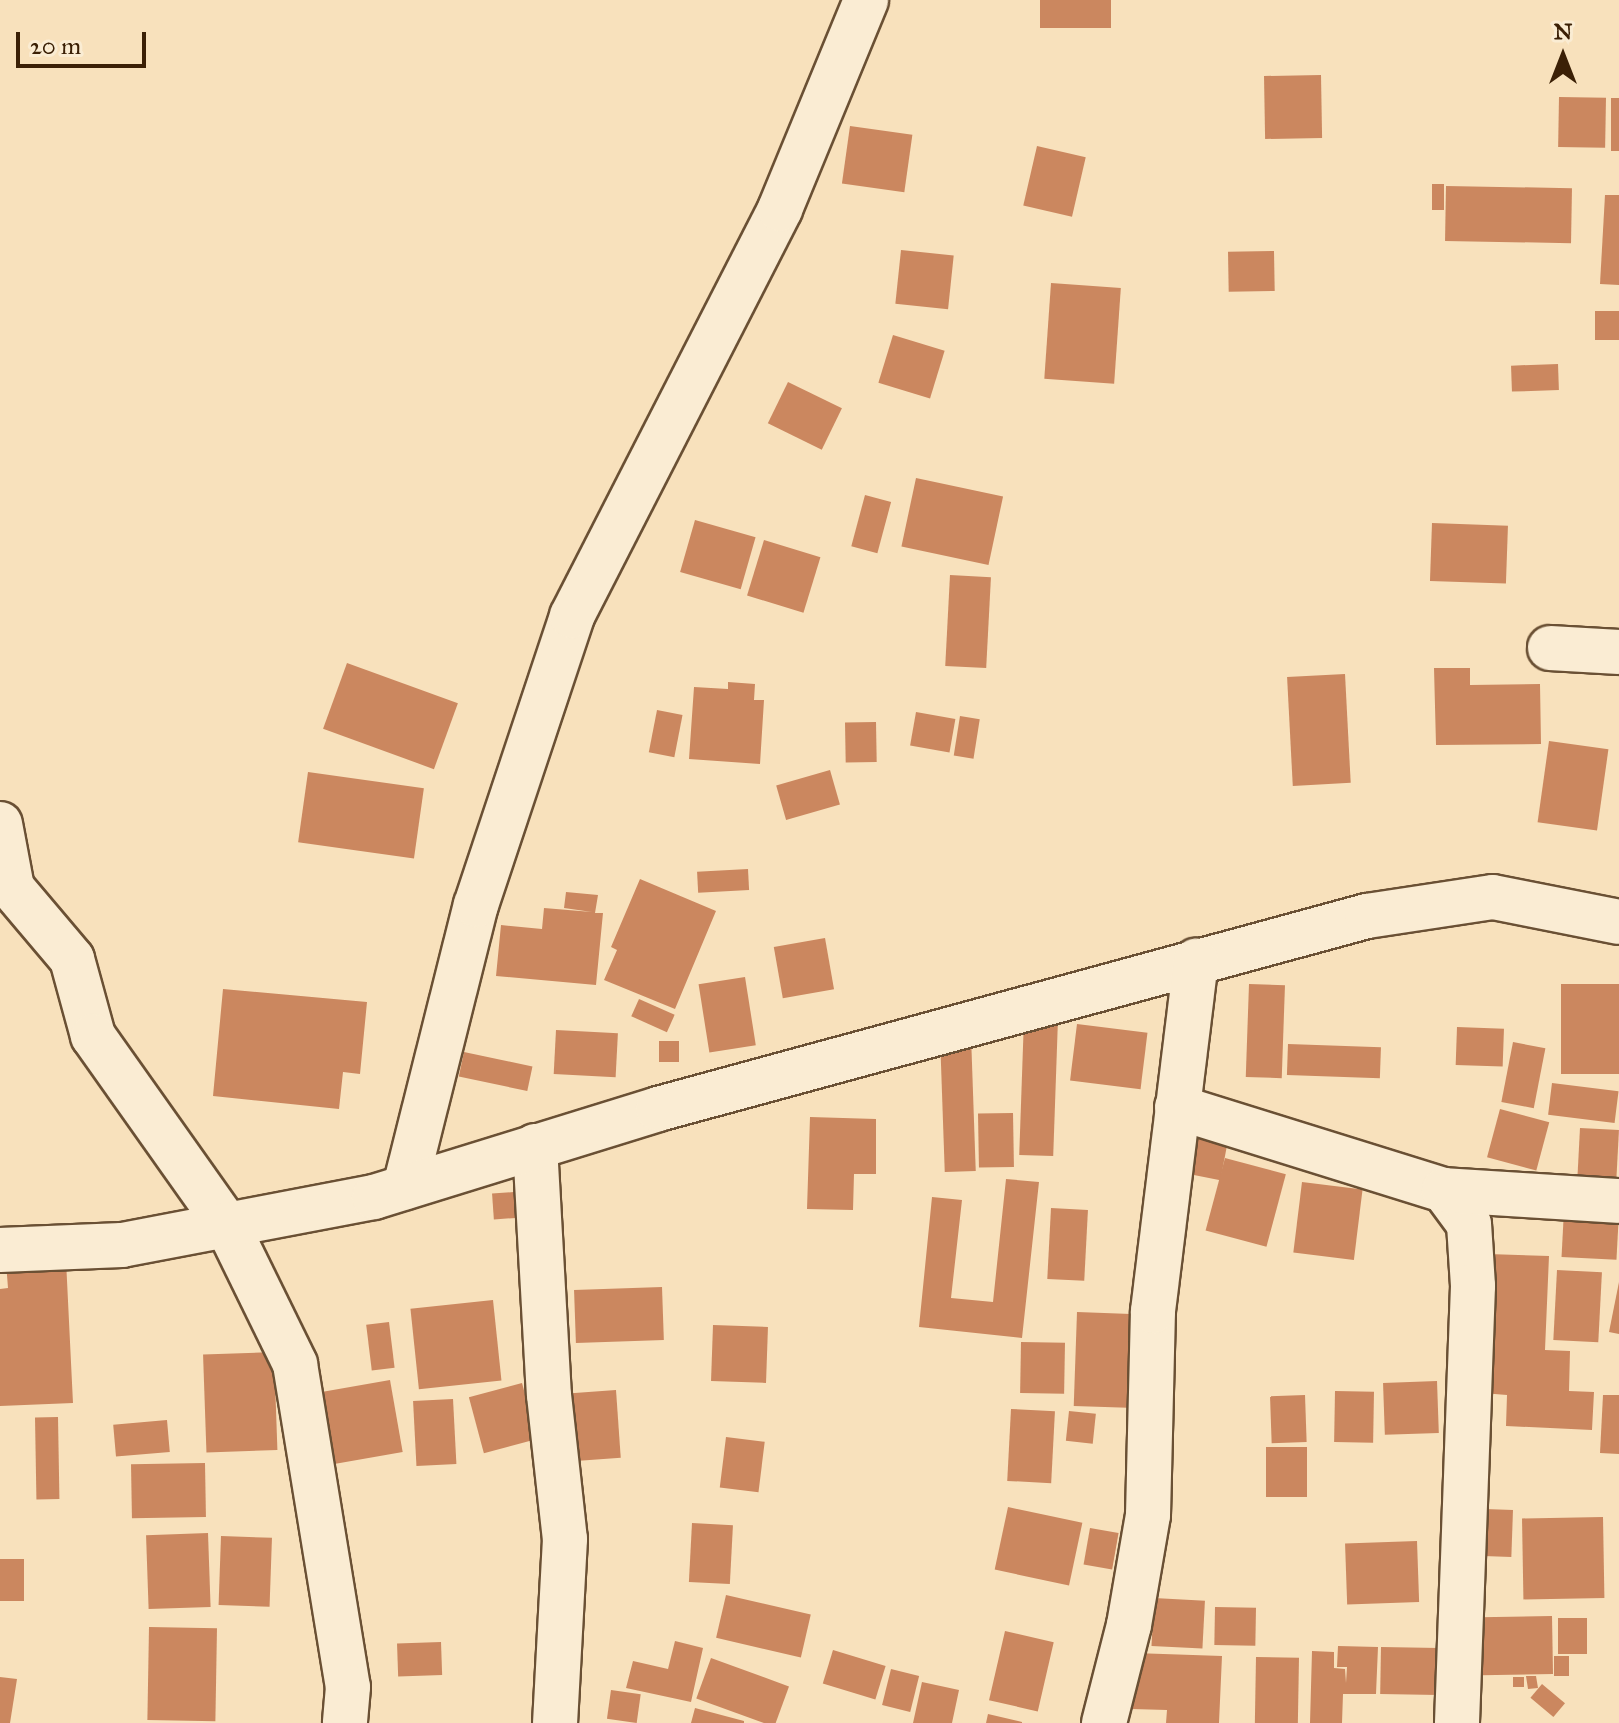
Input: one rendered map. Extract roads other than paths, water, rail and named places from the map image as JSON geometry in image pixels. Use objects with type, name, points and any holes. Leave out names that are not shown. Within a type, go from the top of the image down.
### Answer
[{"type":"street","points":[[405,1187],[476,905],[572,616],[780,209],[866,0]]},
{"type":"street","points":[[1550,648],[1619,652]]},
{"type":"street","points":[[0,824],[12,888],[72,959],[93,1036],[227,1225],[295,1364],[348,1687],[345,1723]]},
{"type":"street","points":[[0,1250],[122,1245],[405,1187],[535,1146],[1196,961],[1445,900],[1493,897],[1619,922]]},
{"type":"street","points":[[1104,1723],[1129,1625],[1148,1515],[1153,1311],[1196,961]]},
{"type":"street","points":[[1177,1107],[1444,1190],[1619,1201]]},
{"type":"street","points":[[535,1146],[549,1395],[565,1539],[555,1723]]},
{"type":"street","points":[[1444,1190],[1469,1224],[1473,1286],[1457,1723]]}]
